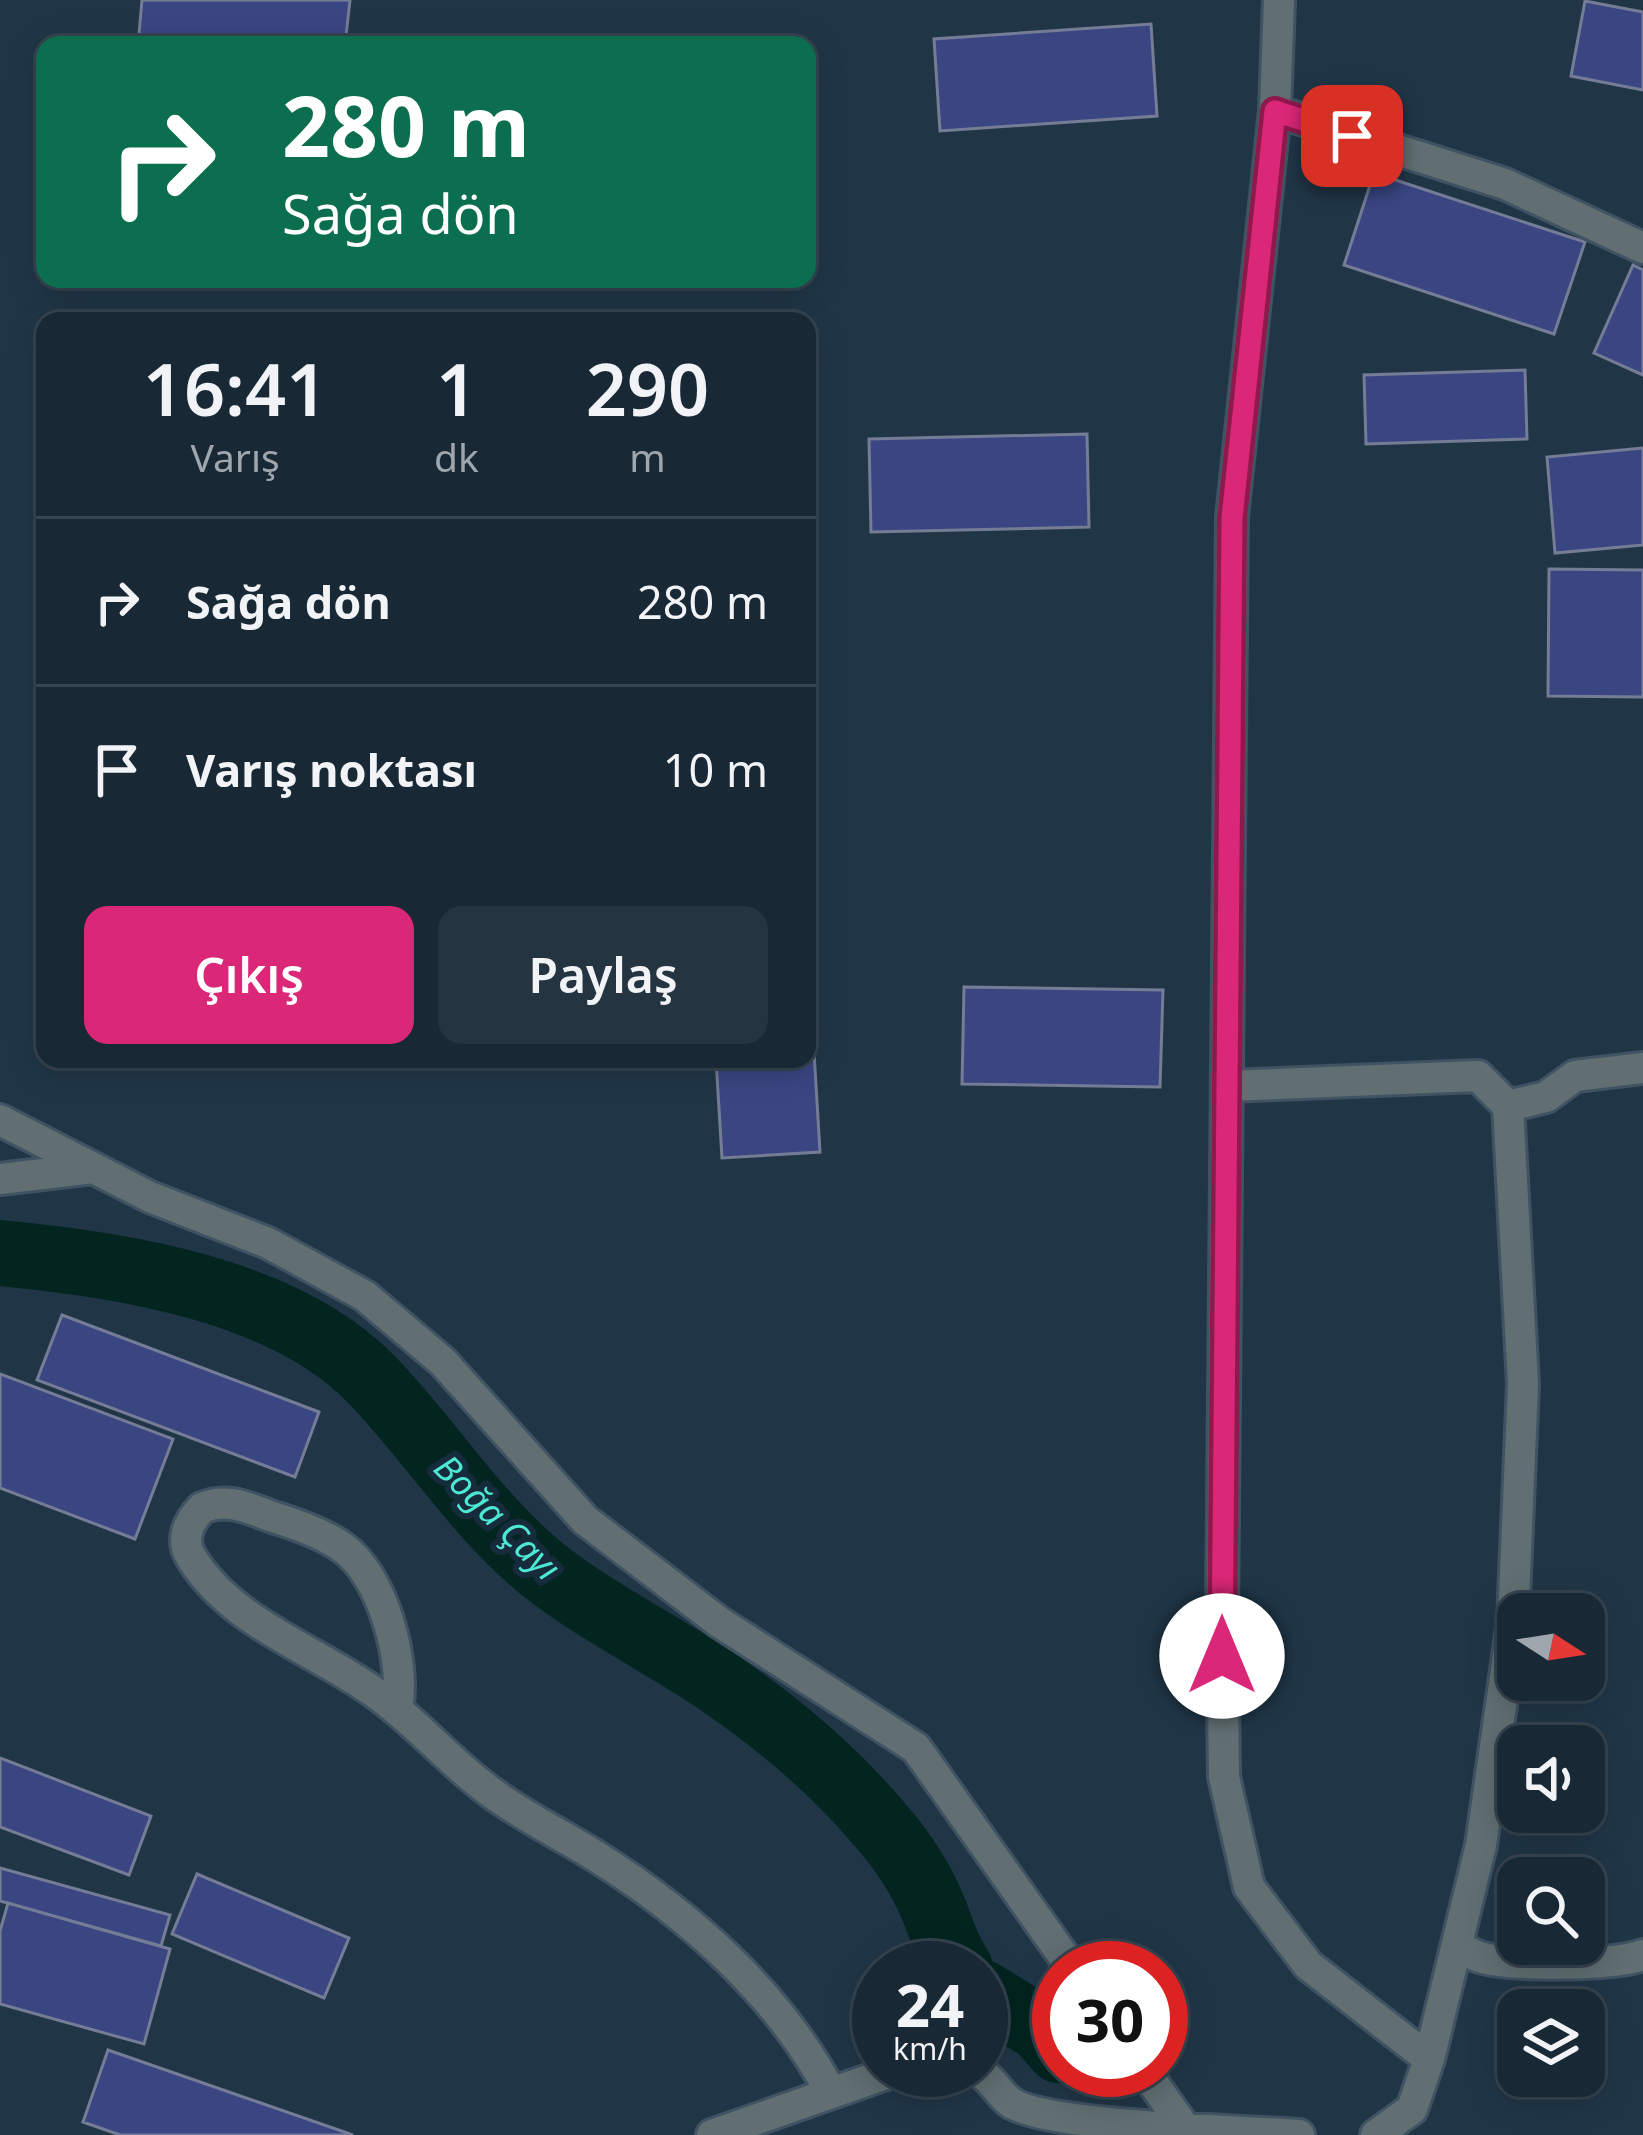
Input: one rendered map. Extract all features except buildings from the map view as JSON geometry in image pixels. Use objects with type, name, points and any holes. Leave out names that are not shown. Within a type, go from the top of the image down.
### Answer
[{"type":"street","points":[[1279,0],[1275,111],[1232,518],[1224,1777],[1249,1887],[1308,1965],[1429,2059]]},
{"type":"street","points":[[1275,111],[1505,184],[1643,248]]},
{"type":"street","points":[[1508,1106],[1546,1097],[1575,1076],[1643,1068]]},
{"type":"street","points":[[1228,1086],[1478,1076],[1508,1106],[1523,1384],[1513,1621],[1481,1845],[1429,2059],[1412,2109],[1376,2135]]},
{"type":"street","points":[[0,1120],[151,1197],[268,1244],[365,1296],[443,1362],[585,1520],[719,1622],[916,1748],[1053,1941]]},
{"type":"street","points":[[0,1179],[93,1168]]},
{"type":"street","points":[[397,1709],[399,1656],[374,1588],[356,1558],[330,1540],[229,1502],[202,1508],[192,1518],[188,1554],[218,1588],[247,1614],[397,1709],[476,1781],[594,1856],[723,1955],[784,2018],[831,2093]]},
{"type":"street","points":[[1457,1946],[1482,1958],[1640,1962]]},
{"type":"street","points":[[712,2135],[852,2086]]},
{"type":"street","points":[[1006,2097],[1034,2110],[1100,2122],[1299,2135]]},
{"type":"street","points":[[1163,2097],[1184,2127]]},
{"type":"waterway","name":"Boğa Çayı","points":[[0,1253],[96,1265],[198,1286],[294,1323],[336,1349],[372,1380],[495,1525],[542,1569],[745,1701],[840,1781],[911,1866],[946,1941]]},
{"type":"waterway","name":"Boğa Çayı","points":[[1008,2009],[1032,2023]]},
{"type":"route","points":[[1222,1656],[1232,518],[1275,111],[1352,136]]}]
